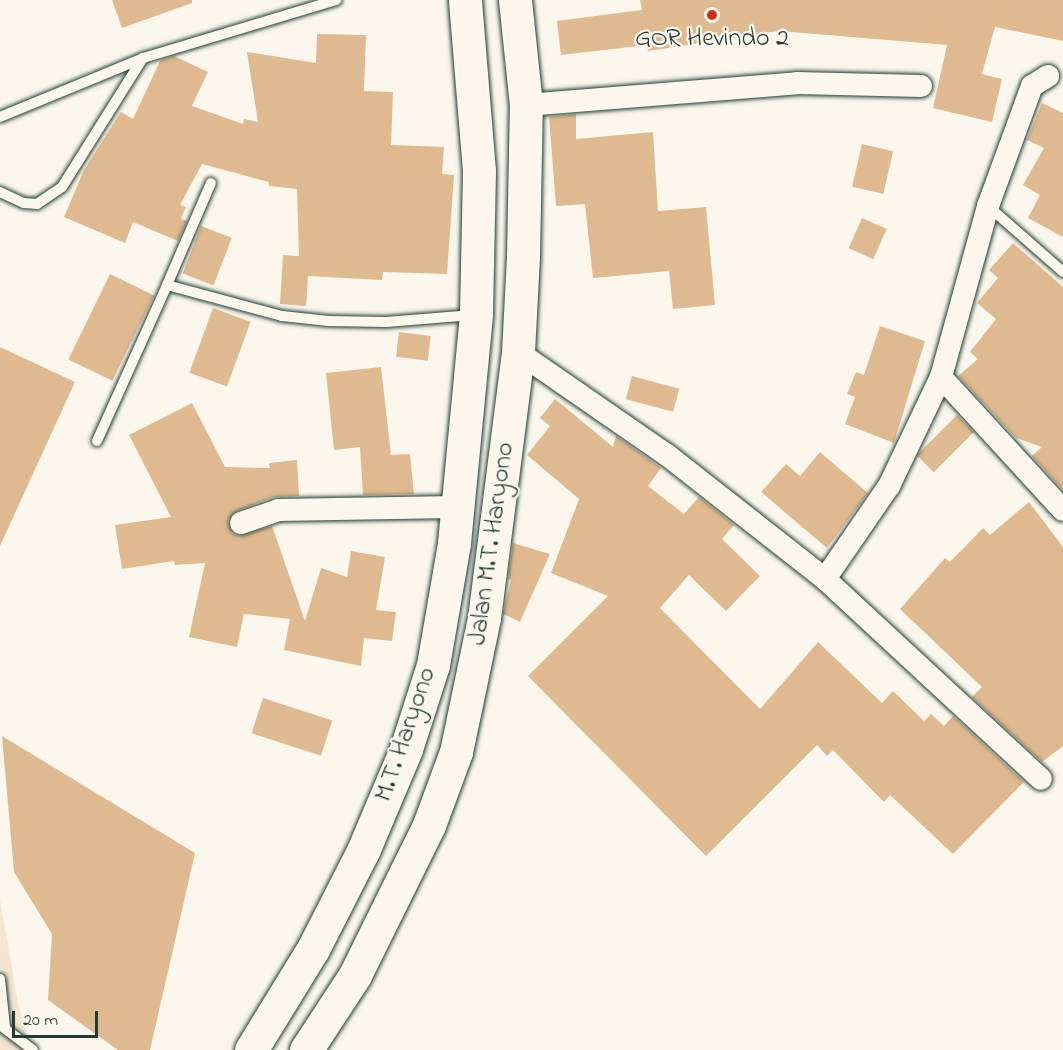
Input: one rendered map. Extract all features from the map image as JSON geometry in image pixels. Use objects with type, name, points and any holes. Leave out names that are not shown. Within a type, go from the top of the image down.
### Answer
[{"type":"highway","points":[[465,0],[479,171],[476,314]]},
{"type":"highway","name":"Jalan M.T. Haryono","points":[[306,1050],[355,975],[396,899],[456,752],[484,618],[518,352],[526,105],[515,0]]},
{"type":"highway","name":"M.T. Haryono","points":[[251,1050],[318,940],[363,851],[406,749],[433,665],[454,543],[455,507],[476,314]]},
{"type":"street","points":[[825,579],[889,486],[941,377],[988,206],[1032,86],[1048,76]]},
{"type":"street","points":[[526,105],[797,83],[921,86]]},
{"type":"street","points":[[518,352],[667,455],[825,579],[1041,779]]},
{"type":"street","points":[[941,377],[1063,510]]},
{"type":"street","points":[[242,524],[278,510],[455,507]]},
{"type":"lane","points":[[0,117],[143,58],[336,0]]},
{"type":"lane","points":[[0,192],[24,203],[37,204],[62,187],[143,58]]},
{"type":"lane","points":[[97,441],[211,183]]},
{"type":"lane","points":[[988,206],[1063,272]]},
{"type":"lane","points":[[167,285],[282,316],[329,321],[449,319],[476,314]]},
{"type":"lane","points":[[0,979],[2,1026],[33,1050]]},
{"type":"shaded area","points":[[0,900],[18,1003],[32,1050],[0,1050]]},
{"type":"building","points":[[112,0],[192,0],[192,3],[122,28]]},
{"type":"building","points":[[640,0],[1063,0],[1063,41],[995,27],[982,74],[1002,79],[992,122],[933,108],[947,45],[779,31],[648,51],[647,45],[561,55],[557,21],[642,10]]},
{"type":"building","points":[[317,34],[366,35],[364,91],[393,92],[391,145],[444,147],[442,174],[454,175],[447,274],[383,272],[382,280],[308,276],[306,306],[280,304],[283,255],[299,256],[297,189],[269,186],[269,182],[202,164],[180,205],[186,207],[181,219],[187,221],[178,241],[133,222],[125,243],[64,217],[84,170],[121,112],[133,119],[160,61],[174,56],[208,72],[192,106],[243,124],[244,119],[258,122],[247,52],[316,63]]},
{"type":"building","points":[[1042,103],[1063,113],[1063,237],[1028,218],[1040,195],[1023,185],[1044,148],[1027,140]]},
{"type":"building","points":[[576,114],[576,139],[653,132],[658,211],[706,207],[715,305],[673,309],[669,271],[593,278],[585,204],[556,206],[549,117]]},
{"type":"building","points":[[862,144],[893,151],[883,194],[852,187]]},
{"type":"building","points":[[862,218],[887,229],[873,259],[849,248]]},
{"type":"building","points":[[201,226],[232,238],[214,285],[183,274]]},
{"type":"building","points":[[1013,243],[1063,287],[1063,490],[1032,456],[1042,447],[1016,438],[958,376],[978,359],[970,352],[996,319],[977,303],[998,278],[989,270]]},
{"type":"building","points":[[110,274],[154,295],[112,381],[68,359]]},
{"type":"building","points":[[213,308],[251,322],[227,387],[189,373]]},
{"type":"building","points":[[880,326],[925,341],[894,443],[845,424],[855,397],[847,394],[856,372],[864,375]]},
{"type":"building","points":[[399,332],[431,336],[428,361],[396,357]]},
{"type":"building","points":[[0,347],[75,382],[0,546]]},
{"type":"building","points":[[381,367],[391,455],[410,454],[414,494],[363,495],[360,447],[334,450],[326,373]]},
{"type":"building","points":[[632,376],[679,389],[673,412],[626,399]]},
{"type":"building","points":[[555,399],[613,447],[616,436],[661,468],[648,486],[684,514],[699,497],[734,525],[722,539],[760,576],[726,611],[689,575],[660,608],[760,709],[818,642],[882,703],[893,691],[924,721],[931,714],[944,726],[953,716],[1024,782],[953,854],[890,795],[884,802],[833,750],[827,756],[817,745],[706,856],[528,676],[608,596],[551,573],[579,499],[527,455],[550,426],[540,418]]},
{"type":"building","points":[[192,403],[225,467],[270,468],[269,463],[297,460],[299,496],[274,497],[236,511],[228,521],[232,533],[239,536],[272,526],[305,621],[321,568],[347,577],[351,551],[385,557],[376,610],[396,612],[392,641],[364,638],[361,666],[284,650],[290,619],[244,614],[237,647],[189,637],[205,563],[175,565],[174,561],[122,569],[115,525],[171,517],[129,435]]},
{"type":"building","points":[[957,415],[974,432],[934,472],[917,455]]},
{"type":"building","points":[[820,452],[868,493],[827,548],[761,492],[786,464],[800,476]]},
{"type":"building","points":[[1029,502],[1063,547],[1063,746],[1042,762],[972,697],[982,687],[900,609],[945,558],[950,562],[983,528],[990,535]]},
{"type":"building","points":[[513,543],[550,554],[520,622],[503,614],[511,580],[508,579]]},
{"type":"building","points":[[263,698],[332,721],[321,756],[252,733]]},
{"type":"building","points":[[2,736],[195,853],[150,1050],[118,1050],[48,1000],[52,934],[14,872]]},
{"type":"place","name":"GOR Hevindo 2","points":[[712,15]]}]
